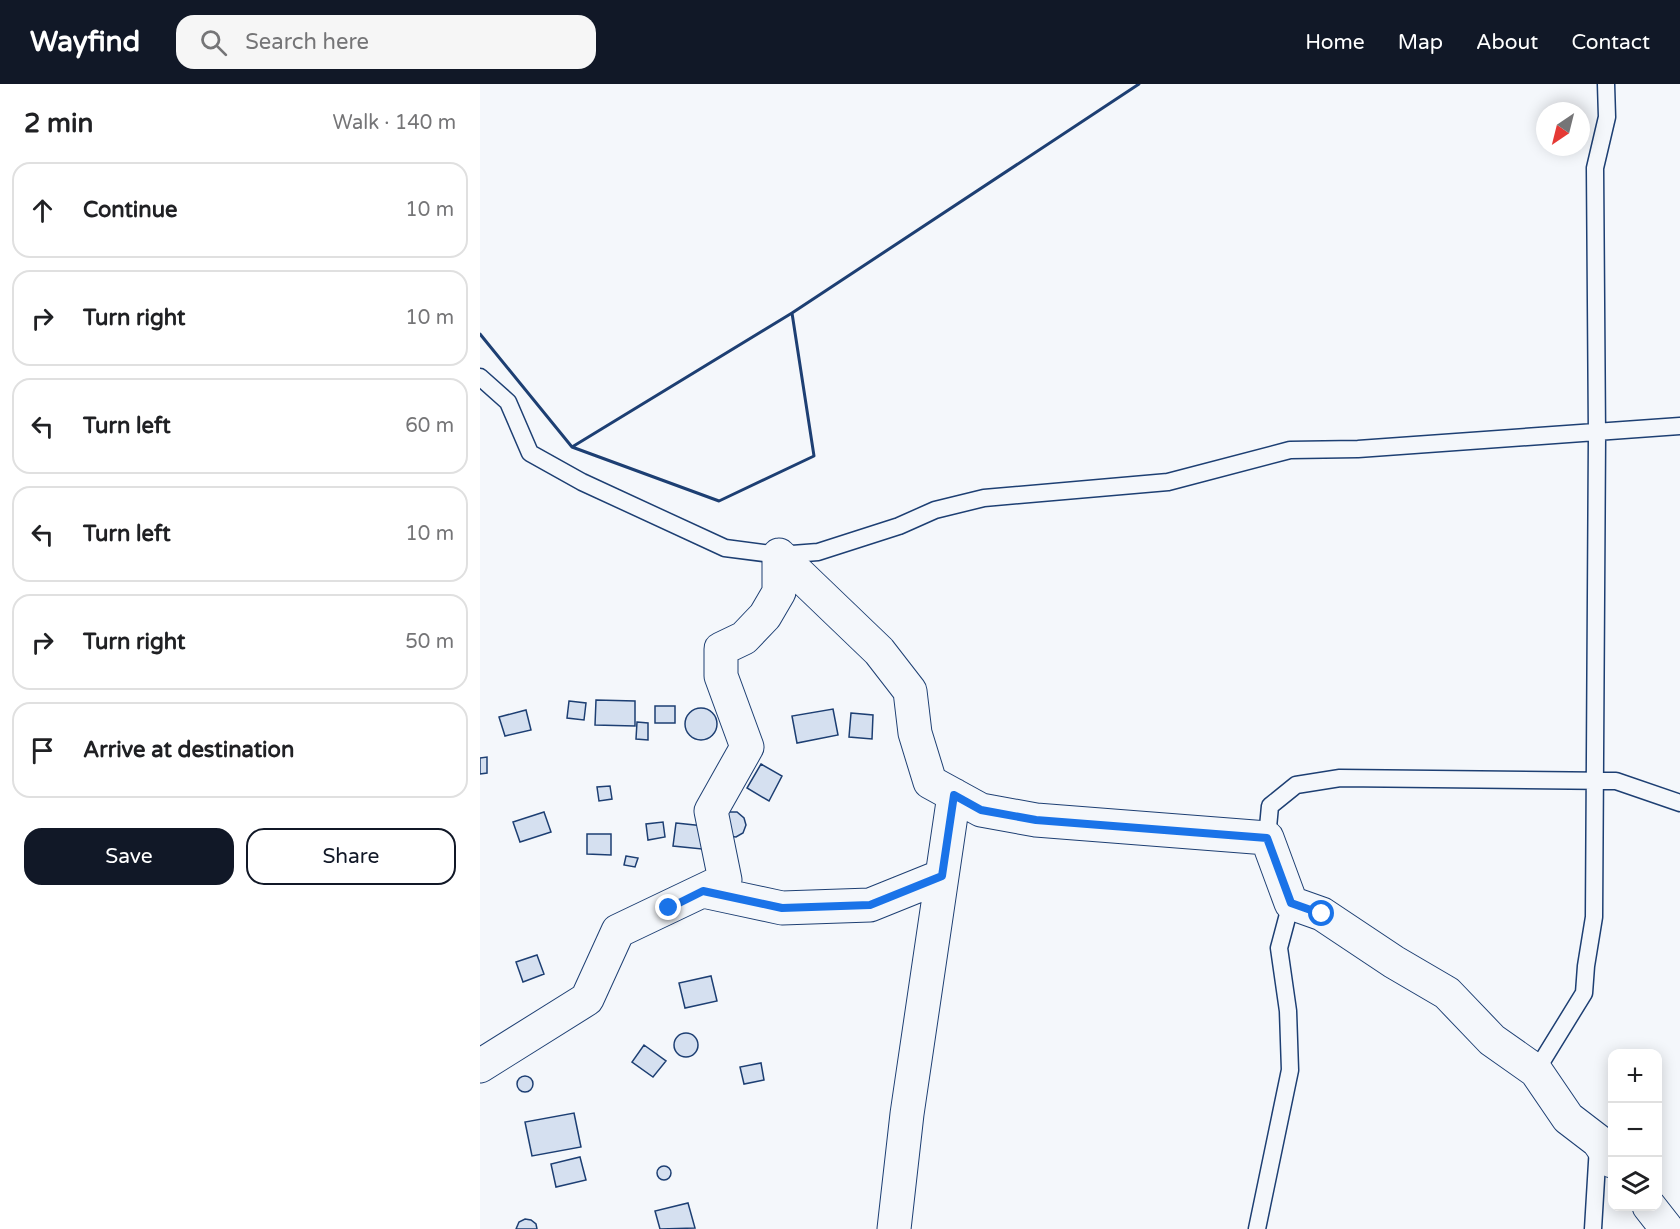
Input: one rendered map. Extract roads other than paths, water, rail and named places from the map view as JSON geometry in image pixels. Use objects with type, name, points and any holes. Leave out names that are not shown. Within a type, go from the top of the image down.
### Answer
[{"type":"street","points":[[779,555],[879,651],[910,691],[915,733],[930,782],[981,810],[1036,820],[1267,838],[1291,903],[1322,914],[1394,962],[1447,993],[1492,1040],[1536,1071],[1568,1118],[1605,1151]]},
{"type":"street","points":[[480,1066],[586,999],[618,931],[725,880],[711,811],[747,747],[721,676],[721,649],[744,638],[765,616],[779,592],[779,555]]},
{"type":"street","points":[[894,1229],[905,1125],[954,795]]},
{"type":"street","points":[[703,891],[782,908],[870,905],[942,876]]},
{"type":"street","points":[[1653,1211],[1667,1229]]},
{"type":"lane","points":[[1536,1071],[1584,993],[1594,917],[1597,432],[1595,168],[1607,117],[1606,84]]},
{"type":"lane","points":[[480,377],[508,402],[530,453],[582,482],[725,548],[779,555],[818,552],[899,526],[934,510],[984,498],[1168,482],[1290,450],[1358,449],[1680,426]]},
{"type":"lane","points":[[1267,838],[1270,806],[1296,785],[1340,778],[1616,781],[1680,803]]},
{"type":"lane","points":[[1257,1229],[1290,1071],[1288,1011],[1280,948],[1291,903]]},
{"type":"lane","points":[[1593,1229],[1605,1151]]}]
